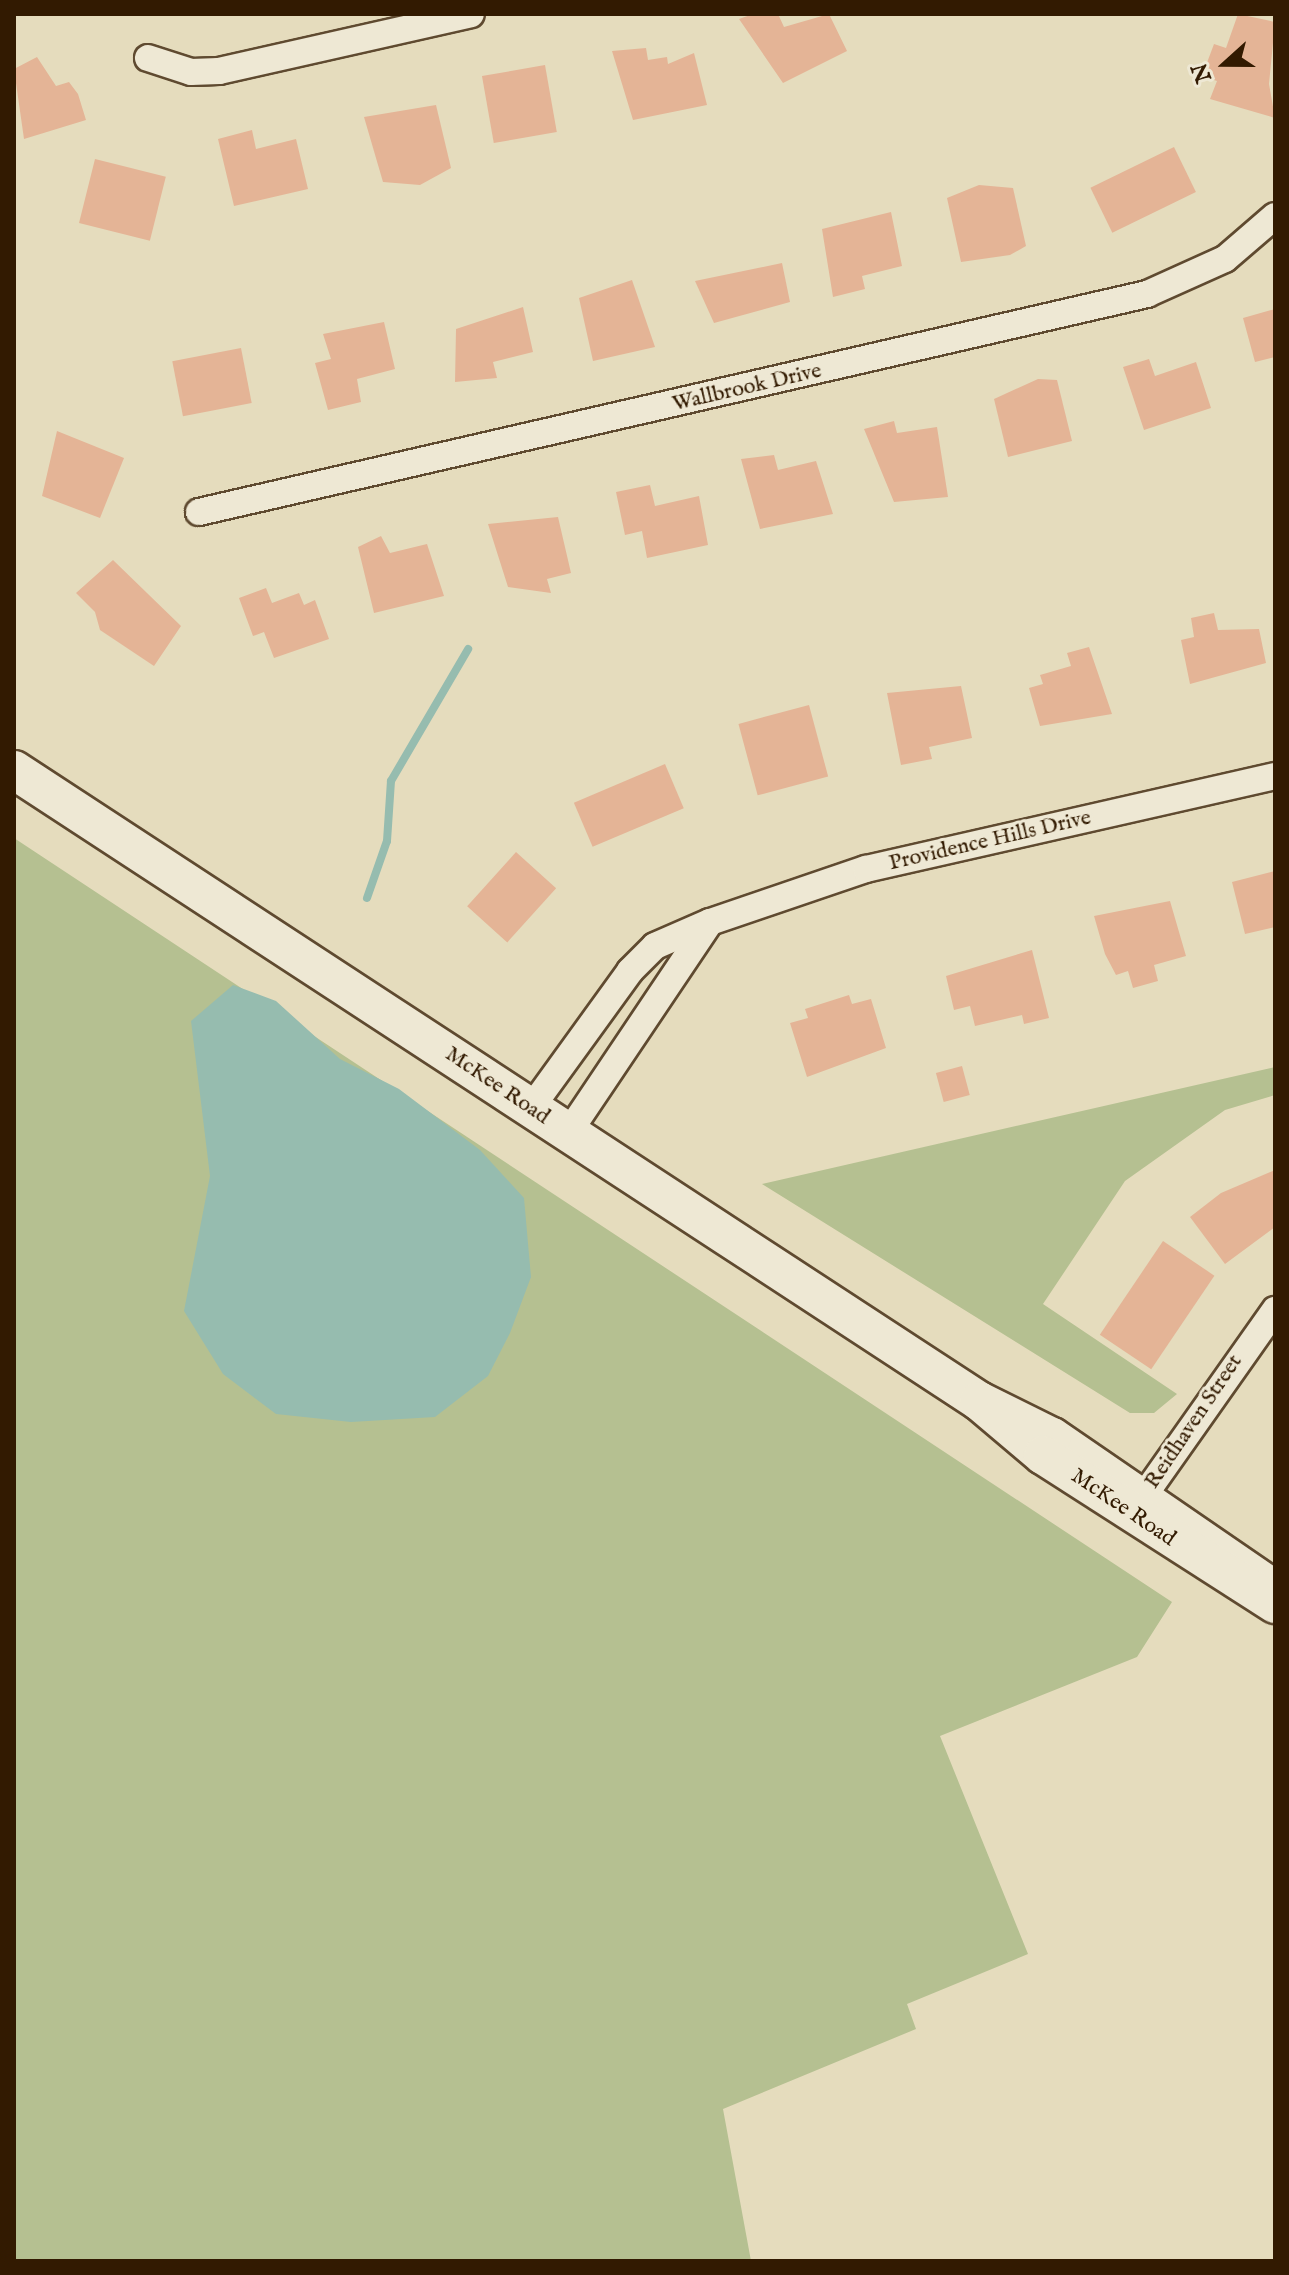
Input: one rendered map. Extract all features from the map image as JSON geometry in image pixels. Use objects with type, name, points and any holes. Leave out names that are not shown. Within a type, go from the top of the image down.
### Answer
[{"type":"street","points":[[148,58],[191,72],[219,71],[471,14]]},
{"type":"street","name":"Wallbrook Drive","points":[[199,512],[1147,294],[1225,259],[1275,216]]},
{"type":"street","name":"McKee Road","points":[[14,770],[979,1401],[1052,1437],[1275,1590]]},
{"type":"street","name":"Providence Hills Drive","points":[[531,1108],[630,971],[655,946],[710,922],[838,876],[1275,776]]},
{"type":"street","points":[[568,1133],[710,922]]},
{"type":"street","name":"Reidhaven Street","points":[[1143,1497],[1275,1310]]},
{"type":"street","name":"McKee Road","points":[[979,1401],[1043,1455],[1275,1604]]},
{"type":"green space","points":[[14,838],[1172,1602],[1137,1657],[940,1736],[1028,1954],[907,2004],[916,2029],[723,2109],[751,2261],[14,2261]]},
{"type":"green space","points":[[1275,1067],[1275,1095],[1225,1110],[1125,1181],[1043,1304],[1177,1394],[1154,1413],[1130,1413],[762,1184]]},
{"type":"water","points":[[233,985],[276,1001],[340,1059],[399,1089],[480,1150],[524,1198],[531,1277],[510,1333],[488,1376],[435,1417],[351,1422],[276,1414],[223,1374],[184,1311],[210,1176],[191,1021]]},
{"type":"building","points":[[753,14],[778,14],[784,27],[829,14],[847,51],[783,83],[739,19]]},
{"type":"building","points":[[1238,14],[1275,22],[1269,84],[1275,118],[1210,99],[1217,81],[1202,76],[1214,44],[1226,48]]},
{"type":"building","points":[[646,48],[648,60],[667,57],[668,64],[694,53],[707,105],[633,120],[612,51]]},
{"type":"building","points":[[37,57],[56,86],[69,82],[78,94],[86,120],[24,139],[14,69]]},
{"type":"building","points":[[545,65],[557,132],[494,143],[482,76]]},
{"type":"building","points":[[436,105],[451,168],[420,185],[383,182],[364,117]]},
{"type":"building","points":[[252,130],[256,149],[296,139],[308,189],[234,206],[218,139]]},
{"type":"building","points":[[1174,147],[1196,192],[1112,233],[1090,188]]},
{"type":"building","points":[[95,159],[166,177],[150,241],[79,223]]},
{"type":"building","points":[[979,185],[1013,188],[1026,246],[1010,255],[961,262],[947,198]]},
{"type":"building","points":[[891,212],[902,266],[862,276],[865,289],[833,297],[822,229]]},
{"type":"building","points":[[782,263],[790,302],[714,323],[695,281]]},
{"type":"building","points":[[632,280],[655,347],[593,361],[579,298]]},
{"type":"building","points":[[523,307],[533,352],[493,362],[497,378],[455,382],[456,329]]},
{"type":"building","points":[[1275,309],[1275,357],[1255,362],[1243,318]]},
{"type":"building","points":[[384,322],[395,369],[357,379],[361,402],[328,410],[315,363],[331,359],[323,334]]},
{"type":"building","points":[[241,348],[252,403],[183,416],[172,361]]},
{"type":"building","points":[[1149,359],[1155,376],[1196,362],[1211,408],[1144,430],[1123,367]]},
{"type":"building","points":[[1038,379],[1057,380],[1072,441],[1008,457],[994,399]]},
{"type":"building","points":[[894,421],[897,433],[937,427],[948,497],[894,502],[864,429]]},
{"type":"building","points":[[57,431],[124,458],[100,518],[42,496]]},
{"type":"building","points":[[774,455],[778,470],[816,461],[833,514],[760,529],[741,459]]},
{"type":"building","points":[[650,485],[655,506],[699,496],[708,545],[647,558],[642,531],[625,535],[616,492]]},
{"type":"building","points":[[558,517],[571,573],[547,579],[551,593],[508,587],[488,524]]},
{"type":"building","points":[[381,536],[390,553],[427,544],[444,596],[374,613],[358,547]]},
{"type":"building","points":[[113,560],[181,626],[154,666],[100,630],[95,612],[76,593]]},
{"type":"building","points":[[266,588],[272,603],[299,593],[304,605],[315,600],[329,639],[274,658],[264,632],[253,636],[239,598]]},
{"type":"building","points":[[1214,613],[1218,630],[1259,629],[1266,663],[1190,684],[1181,640],[1194,637],[1191,618]]},
{"type":"building","points":[[1089,647],[1112,714],[1040,726],[1029,688],[1043,684],[1040,675],[1071,666],[1067,653]]},
{"type":"building","points":[[961,686],[972,738],[929,747],[932,759],[901,765],[887,693]]},
{"type":"building","points":[[809,705],[828,776],[758,795],[738,724]]},
{"type":"building","points":[[665,764],[684,808],[593,847],[574,803]]},
{"type":"building","points":[[516,852],[556,888],[507,942],[467,906]]},
{"type":"building","points":[[1275,871],[1275,927],[1245,934],[1232,882]]},
{"type":"building","points":[[1170,901],[1186,956],[1154,965],[1158,981],[1133,988],[1128,971],[1116,975],[1105,954],[1094,916]]},
{"type":"building","points":[[1032,950],[1049,1018],[1024,1024],[1022,1015],[975,1026],[970,1006],[954,1010],[946,976]]},
{"type":"building","points":[[849,995],[852,1004],[871,999],[886,1048],[807,1077],[790,1023],[808,1018],[805,1009]]},
{"type":"building","points":[[962,1066],[970,1095],[944,1102],[936,1073]]},
{"type":"building","points":[[1275,1170],[1275,1227],[1225,1264],[1190,1217],[1221,1193]]},
{"type":"building","points":[[1163,1241],[1214,1276],[1151,1369],[1100,1335]]},
{"type":"waterway","points":[[367,898],[387,841],[391,781],[468,649]]}]
